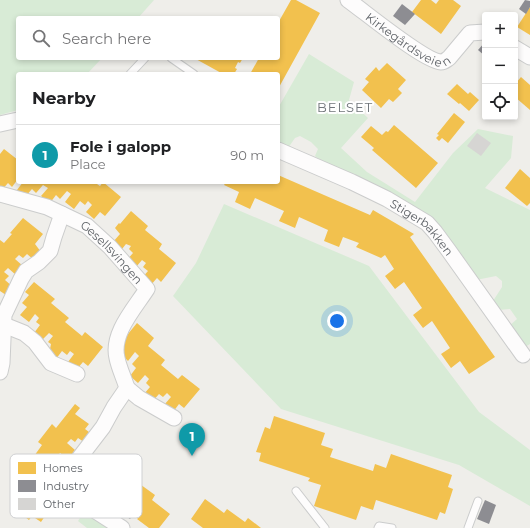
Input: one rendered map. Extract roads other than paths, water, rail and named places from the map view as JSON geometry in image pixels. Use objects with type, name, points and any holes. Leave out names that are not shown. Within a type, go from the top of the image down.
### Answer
[{"type":"street","name":"Kirkegårdsveien","points":[[348,0],[419,53],[440,62],[446,61],[470,33],[482,32]]},
{"type":"street","points":[[518,50],[530,57]]},
{"type":"street","points":[[0,124],[16,120]]},
{"type":"street","name":"Stigerbakken","points":[[280,151],[387,199],[427,223],[436,232],[523,355]]},
{"type":"street","name":"Gesellsvingen","points":[[0,194],[10,198],[38,204],[87,226],[110,247],[147,289],[118,335],[116,347],[117,358],[127,388]]},
{"type":"street","points":[[0,372],[2,362],[4,315],[21,279],[26,272],[50,252],[62,214]]},
{"type":"street","points":[[4,325],[24,333],[35,342],[51,363],[77,374]]},
{"type":"street","points":[[82,454],[103,427],[127,388],[139,398],[174,418]]},
{"type":"street","points":[[106,518],[122,528]]},
{"type":"lane","points":[[132,72],[142,60]]},
{"type":"lane","points":[[174,60],[191,72]]},
{"type":"lane","points":[[296,491],[325,528]]},
{"type":"lane","points":[[468,528],[478,501]]},
{"type":"lane","points":[[378,528],[379,526],[392,528]]},
{"type":"place","name":"Fole i galopp","points":[[192,456]]},
{"type":"district","name":"BELSET","points":[[345,107]]}]
